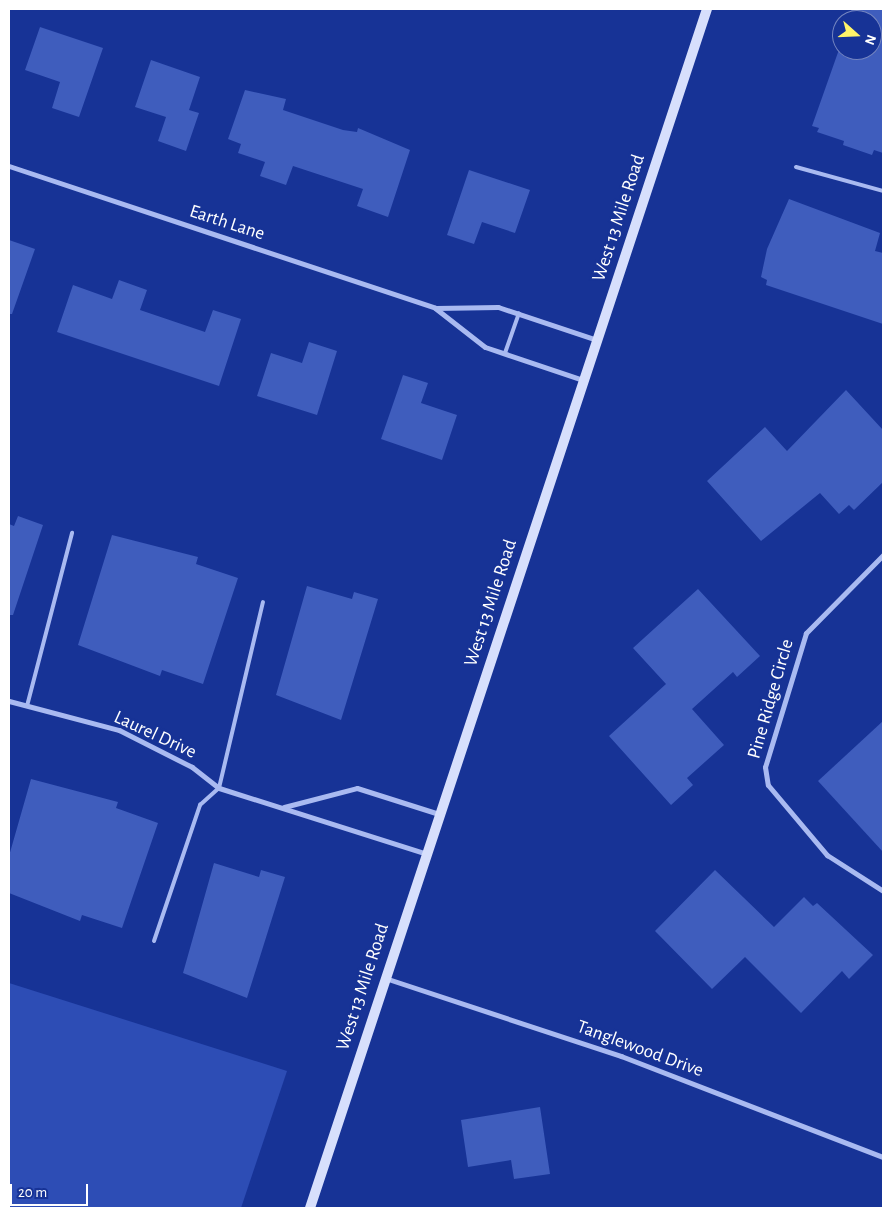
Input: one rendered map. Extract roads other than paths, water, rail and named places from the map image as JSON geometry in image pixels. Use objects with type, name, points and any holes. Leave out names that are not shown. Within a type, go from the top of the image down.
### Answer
[{"type":"street","name":"West 13 Mile Road","points":[[310,1208],[384,977],[707,9]]},
{"type":"street","name":"Earth Lane","points":[[9,166],[435,308],[485,347],[583,380]]},
{"type":"street","name":"Earth Lane","points":[[435,308],[498,306],[597,340]]},
{"type":"street","name":"Pine Ridge Circle","points":[[883,555],[806,633],[765,767],[768,785],[827,855],[883,891]]},
{"type":"street","name":"Laurel Drive","points":[[9,702],[119,730],[192,767],[219,788],[284,807],[426,854]]},
{"type":"street","points":[[284,807],[357,788],[439,814]]},
{"type":"street","name":"Tanglewood Drive","points":[[384,977],[621,1056],[883,1156]]},
{"type":"lane","points":[[796,166],[883,190]]},
{"type":"lane","points":[[505,353],[518,313]]},
{"type":"lane","points":[[28,706],[72,533]]},
{"type":"lane","points":[[154,941],[200,805],[219,788],[263,602]]}]
